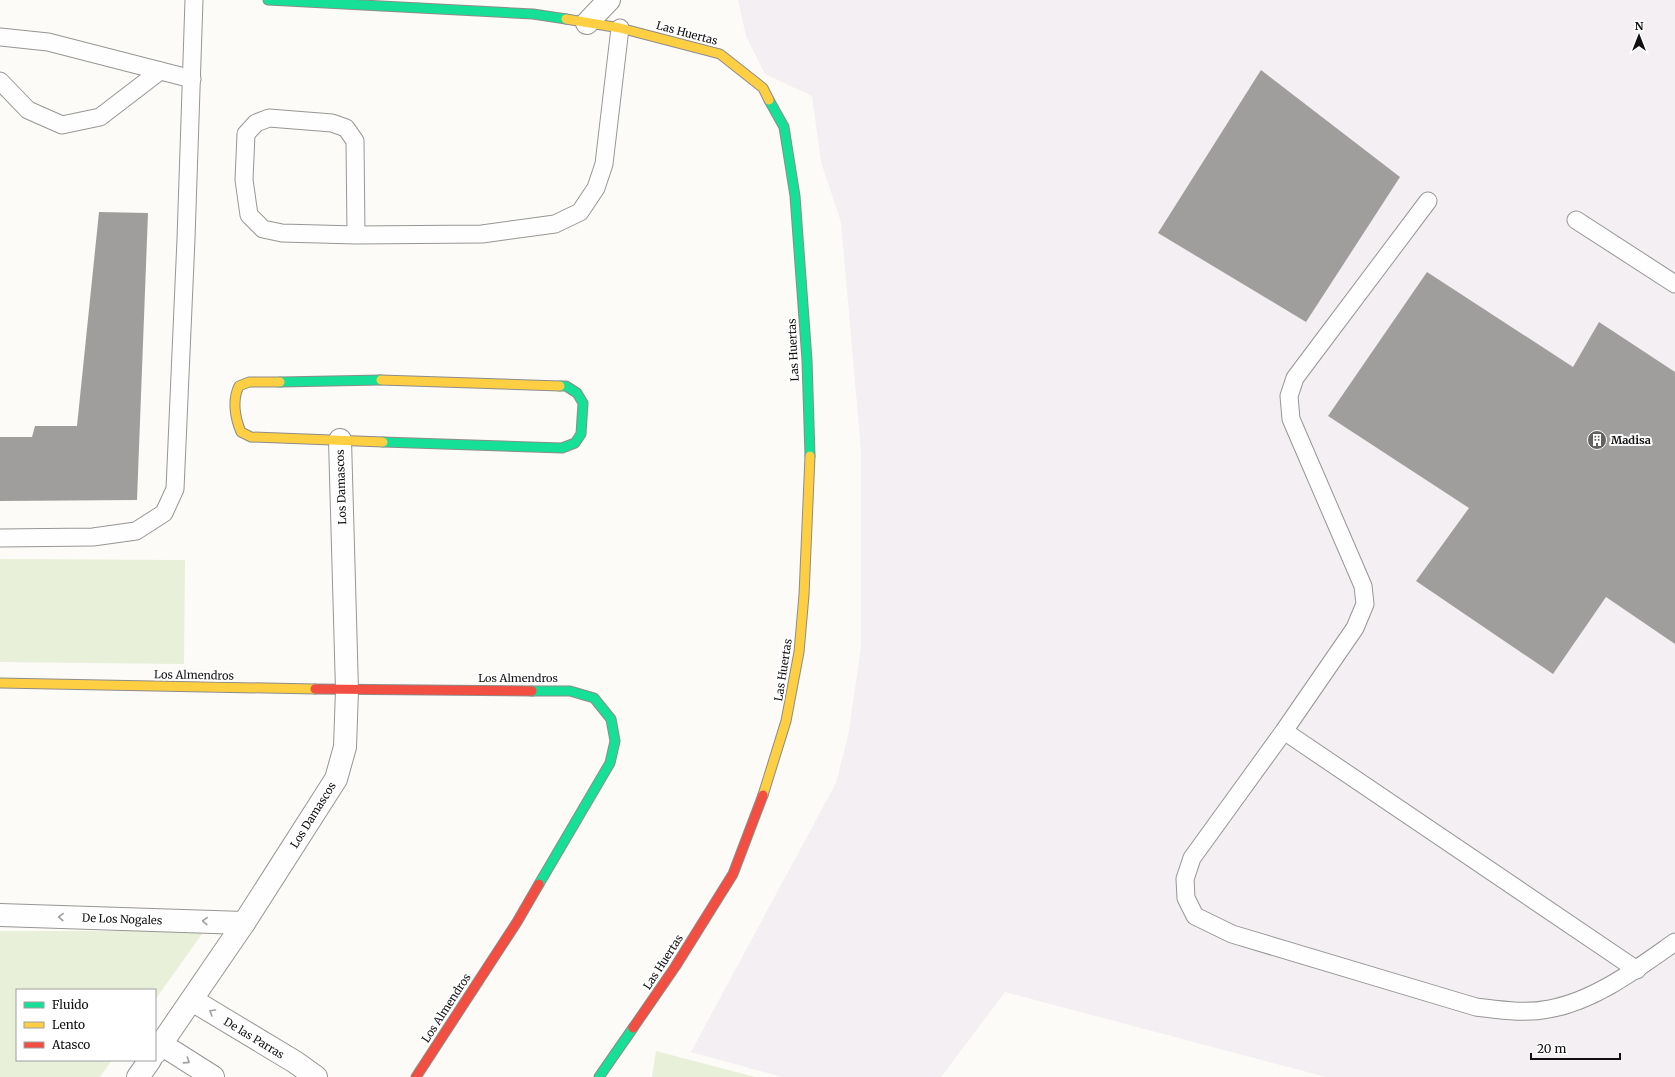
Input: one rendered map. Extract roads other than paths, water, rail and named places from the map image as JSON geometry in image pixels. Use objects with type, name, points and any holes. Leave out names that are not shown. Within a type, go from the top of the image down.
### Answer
[{"type":"street","name":"Las Huertas","points":[[268,0],[533,14],[620,28],[720,54],[763,88],[784,127],[795,203],[807,360],[810,469],[804,595],[799,652],[786,721],[762,800],[733,874],[675,967],[599,1077]]},
{"type":"street","points":[[587,22],[609,0]]},
{"type":"street","points":[[381,380],[566,386],[577,393],[583,403],[581,434],[575,443],[562,448],[340,440],[251,437],[241,432],[236,420],[235,394],[239,386],[249,382],[381,380]]},
{"type":"street","name":"Los Damascos","points":[[156,1051],[244,922],[336,779],[345,747],[347,690],[340,440]]},
{"type":"street","name":"Los Almendros","points":[[0,683],[347,690],[570,690],[594,698],[611,719],[615,741],[610,763],[517,922],[416,1077]]},
{"type":"street","name":"De Los Nogales","points":[[0,915],[244,922]]},
{"type":"street","name":"De las Parras","points":[[192,1000],[295,1062],[316,1077]]},
{"type":"street","points":[[156,1052],[213,1077]]},
{"type":"street","name":"Los Damascos","points":[[138,1077],[149,1061]]},
{"type":"lane","points":[[0,538],[93,538],[136,531],[164,513],[175,489],[186,239],[194,0]]},
{"type":"lane","points":[[356,235],[355,141],[346,128],[332,123],[269,118],[256,123],[246,134],[244,180],[249,215],[263,229],[282,233],[356,235],[482,234],[555,224],[580,212],[596,188],[604,164],[620,28]]},
{"type":"lane","points":[[0,37],[48,42],[192,79]]},
{"type":"lane","points":[[0,81],[28,110],[62,124],[100,117],[160,71]]},
{"type":"lane","points":[[1428,201],[1296,378],[1289,396],[1291,419],[1363,586],[1365,604],[1355,628],[1284,731],[1192,858],[1185,879],[1186,898],[1195,916],[1232,934],[1476,1007],[1512,1012],[1550,1009],[1588,998],[1637,970],[1675,942]]},
{"type":"lane","points":[[1576,220],[1675,284]]},
{"type":"lane","points":[[1284,731],[1637,970]]},
{"type":"place","name":"Madisa","points":[[1597,440]]}]
